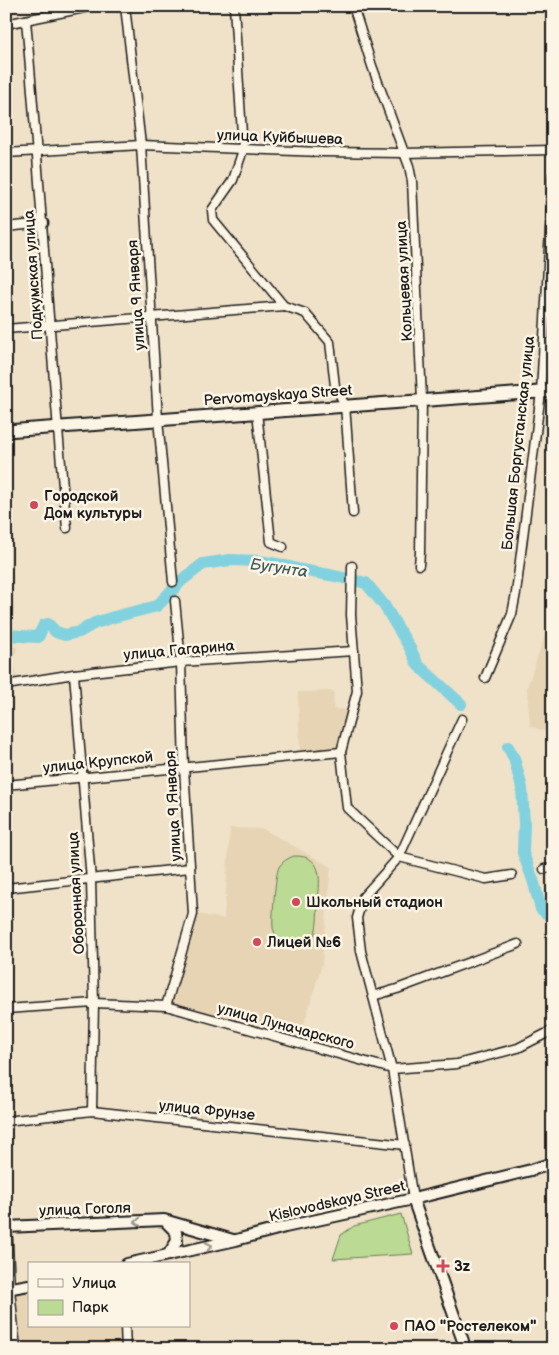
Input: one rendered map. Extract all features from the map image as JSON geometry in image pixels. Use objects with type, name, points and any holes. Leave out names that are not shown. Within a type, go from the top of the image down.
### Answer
[{"type":"main road","name":"Pervomayskaya Street","points":[[6,431],[547,391]]},
{"type":"street","points":[[6,24],[94,6]]},
{"type":"street","name":"улица 9 Января","points":[[125,6],[140,145],[158,419],[173,582]]},
{"type":"street","points":[[234,6],[243,150],[233,180],[212,210],[213,220],[284,306]]},
{"type":"street","name":"Кольцевая улица","points":[[353,6],[372,66],[409,166],[413,190],[422,400],[419,565]]},
{"type":"street","name":"Подкумская улица","points":[[26,20],[44,223],[57,427],[67,528]]},
{"type":"street","name":"улица Куйбышева","points":[[6,153],[140,145],[243,150],[404,153],[553,150]]},
{"type":"street","name":"Большая Боргустанская улица","points":[[485,678],[512,614],[547,391],[553,175]]},
{"type":"street","points":[[6,227],[44,223]]},
{"type":"street","points":[[6,329],[284,306],[305,313],[330,342],[335,386],[345,406],[353,513]]},
{"type":"street","points":[[257,412],[271,542],[282,547]]},
{"type":"street","points":[[352,566],[351,615],[357,691],[341,752],[348,808],[399,856],[486,879],[512,875]]},
{"type":"street","name":"улица 9 Января","points":[[166,1006],[193,914],[184,768],[181,662],[175,601]]},
{"type":"street","name":"улица Гагарина","points":[[6,685],[74,674],[181,662],[354,651]]},
{"type":"street","name":"Оборонная улица","points":[[74,674],[91,880],[94,1003],[92,1112]]},
{"type":"street","points":[[462,719],[399,856],[363,897],[357,918],[361,951],[392,1069],[412,1199],[462,1341],[463,1349]]},
{"type":"street","name":"улица Крупской","points":[[6,785],[341,752]]},
{"type":"street","points":[[6,888],[190,868]]},
{"type":"street","points":[[373,996],[397,989],[518,944]]},
{"type":"street","name":"улица Луначарского","points":[[6,1009],[94,1003],[166,1006],[392,1069],[457,1064],[518,1048],[553,1030]]},
{"type":"street","name":"улица Фрунзе","points":[[6,1121],[92,1112],[405,1145]]},
{"type":"street","name":"Kislovodskaya Street","points":[[136,1262],[412,1199],[553,1163]]},
{"type":"street","points":[[6,1198],[8,1289],[16,1349]]},
{"type":"street","points":[[164,1220],[176,1232],[177,1241],[168,1255]]},
{"type":"street","name":"улица Гоголя","points":[[7,1227],[164,1220],[236,1240]]},
{"type":"street","points":[[8,1289],[28,1285]]},
{"type":"street","points":[[125,1328],[126,1349]]},
{"type":"shaded area","points":[[549,624],[553,625],[553,734],[530,726],[527,687]]},
{"type":"shaded area","points":[[6,644],[17,647],[14,661],[17,681],[6,682]]},
{"type":"shaded area","points":[[334,691],[333,709],[350,710],[341,750],[300,753],[298,692]]},
{"type":"shaded area","name":"Лицей №6","points":[[230,828],[263,829],[331,867],[322,964],[299,1041],[172,1004],[197,914],[224,919]]},
{"type":"shaded area","points":[[28,1290],[28,1328],[121,1328],[122,1349],[22,1349],[16,1293]]},
{"type":"green space","name":"Школьный стадион","points":[[294,856],[311,860],[316,865],[319,880],[317,920],[314,935],[306,943],[297,946],[282,942],[276,936],[273,928],[274,897],[279,867],[287,859]]},
{"type":"green space","points":[[401,1214],[413,1254],[333,1259],[341,1235],[354,1226]]},
{"type":"waterway","name":"Бугунта","points":[[6,635],[38,637],[44,625],[48,624],[56,632],[65,635],[79,632],[95,623],[157,606],[181,581],[203,564],[230,560],[259,561],[366,583],[384,605],[418,665],[461,704]]},
{"type":"waterway","name":"Бугунта","points":[[508,747],[514,758],[522,788],[523,853],[541,909],[553,919]]},
{"type":"place","name":"Городской Дом культуры","points":[[34,505]]},
{"type":"place","name":"Школьный стадион","points":[[296,902]]},
{"type":"place","name":"Лицей №6","points":[[257,942]]},
{"type":"place","name":"3z","points":[[443,1266]]},
{"type":"place","name":"ПАО \"Ростелеком\"","points":[[394,1326]]}]
